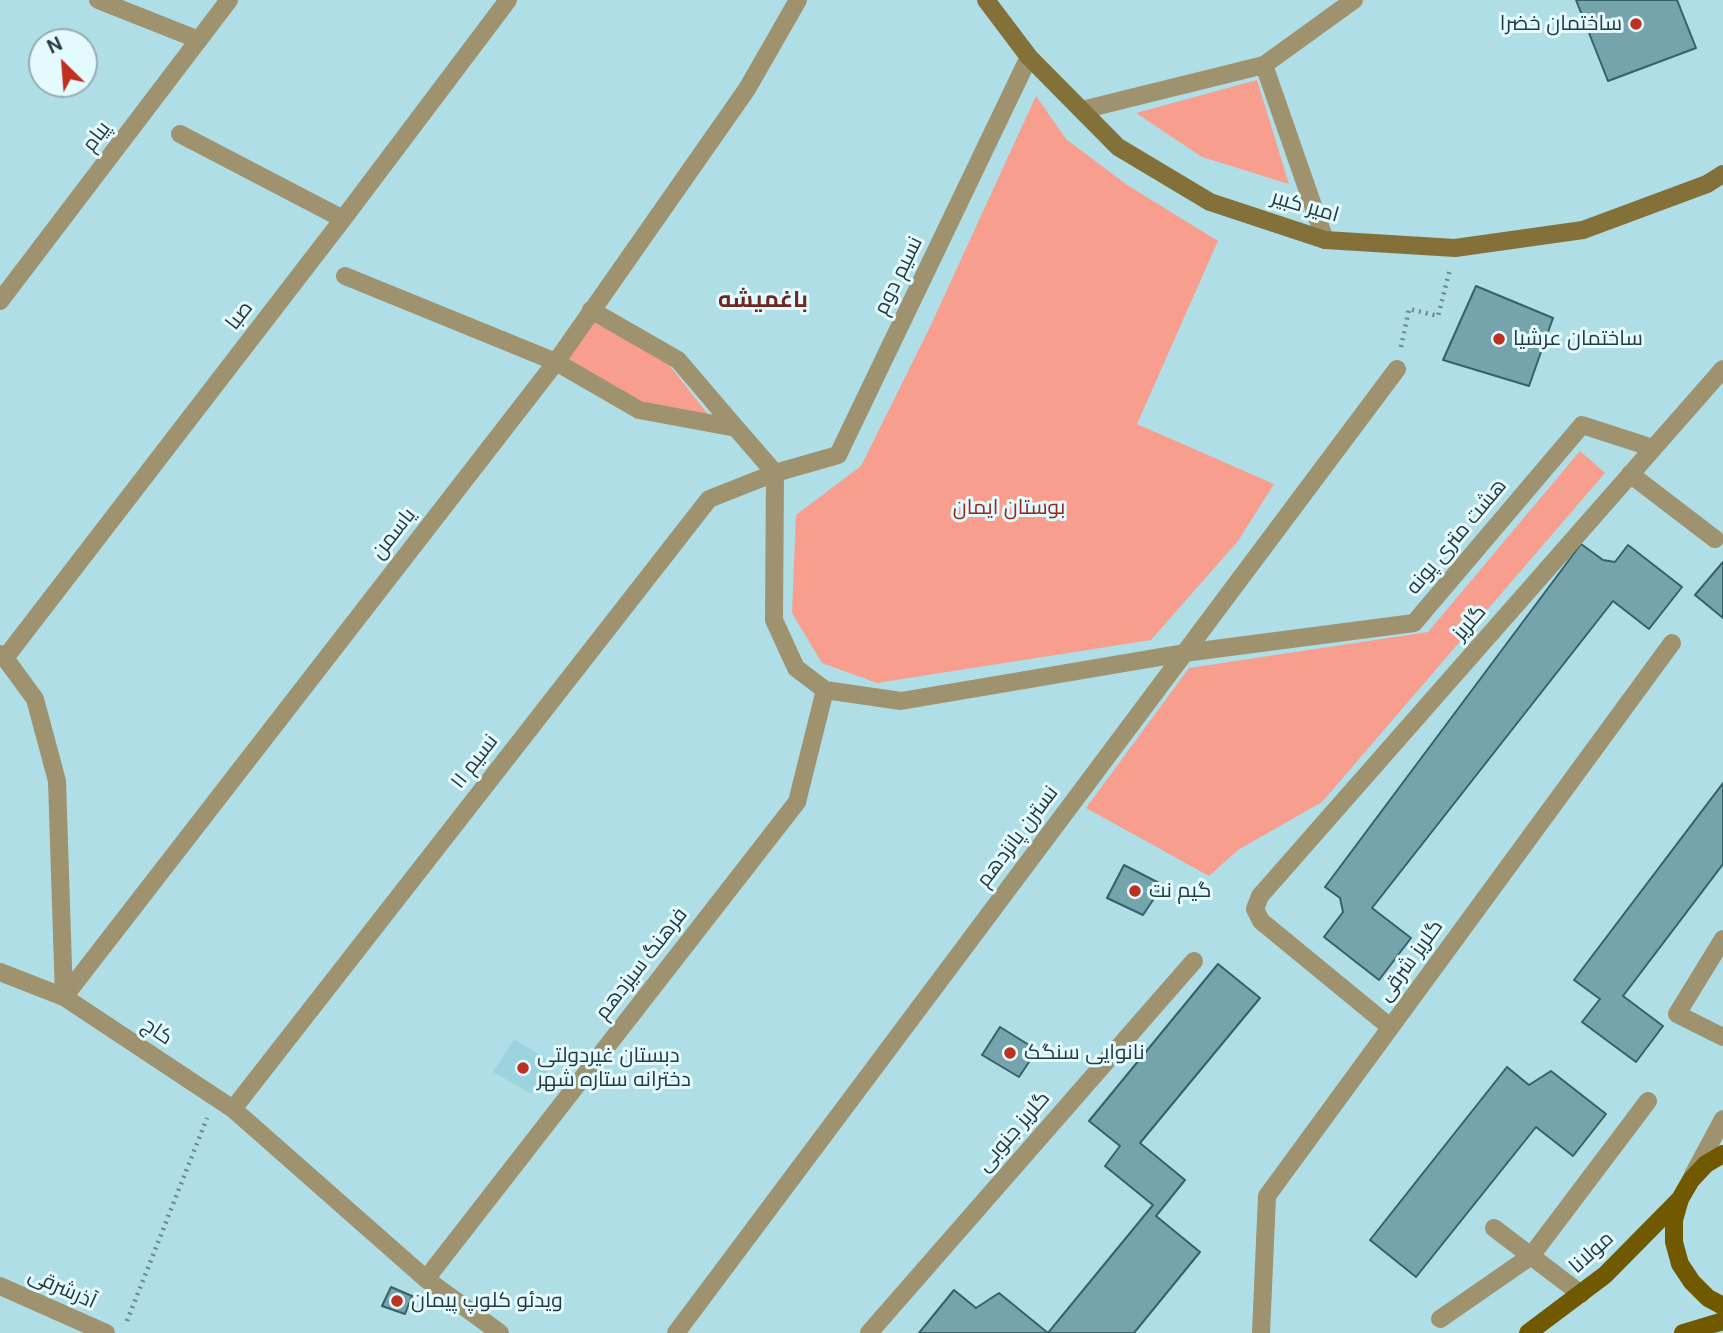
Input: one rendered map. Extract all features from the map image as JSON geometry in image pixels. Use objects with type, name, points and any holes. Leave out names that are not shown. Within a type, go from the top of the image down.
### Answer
[{"type":"main road","name":"امیر کبیر","points":[[986,0],[1029,57],[1118,147],[1210,202],[1325,240],[1455,248],[1583,230],[1707,184],[1723,174]]},
{"type":"main road","points":[[1723,1154],[1706,1164],[1691,1180],[1680,1199],[1674,1220],[1674,1242],[1681,1264],[1692,1282],[1708,1298],[1723,1307]]},
{"type":"main road","name":"مولانا","points":[[1528,1333],[1605,1275],[1680,1199]]},
{"type":"main road","points":[[1683,1333],[1723,1321]]},
{"type":"street","points":[[98,0],[199,40]]},
{"type":"street","name":"پیام","points":[[0,301],[229,0]]},
{"type":"street","name":"صبا","points":[[3,656],[343,219],[508,0]]},
{"type":"street","name":"یاسمن","points":[[64,996],[556,362],[747,89],[798,0]]},
{"type":"street","points":[[1083,110],[1264,65],[1354,0]]},
{"type":"street","name":"نسیم دوم","points":[[775,473],[838,455],[1029,57]]},
{"type":"street","points":[[1264,65],[1325,240]]},
{"type":"street","points":[[180,134],[343,219]]},
{"type":"street","points":[[345,276],[556,362],[639,410],[736,428]]},
{"type":"street","points":[[591,310],[678,360],[775,473],[774,620],[796,668],[825,690],[901,701],[1184,653]]},
{"type":"street","name":"نسترن پانزدهم","points":[[676,1333],[1397,369]]},
{"type":"street","name":"گلریز","points":[[1390,1027],[1261,921],[1255,909],[1259,896],[1723,369]]},
{"type":"street","name":"هشت متری پونه","points":[[1184,653],[1414,624],[1582,425],[1653,448]]},
{"type":"street","name":"نسیم ۱۱","points":[[233,1109],[709,499],[775,473]]},
{"type":"street","points":[[1630,474],[1715,539]]},
{"type":"street","name":"گلریز شرقی","points":[[1261,1333],[1267,1196],[1672,643]]},
{"type":"street","points":[[3,656],[35,699],[57,780],[64,996]]},
{"type":"street","name":"فرهنگ سیزدهم","points":[[426,1279],[797,802],[825,690]]},
{"type":"street","points":[[1723,939],[1677,1014],[1723,1037]]},
{"type":"street","name":"گلریز جنوبی","points":[[869,1333],[1194,961]]},
{"type":"street","name":"کاج","points":[[0,972],[64,996],[233,1109],[426,1279],[500,1333]]},
{"type":"street","points":[[1440,1319],[1531,1256],[1648,1101]]},
{"type":"street","points":[[1691,1180],[1723,1119]]},
{"type":"street","points":[[1494,1228],[1581,1294]]},
{"type":"street","name":"آذرشرقی","points":[[0,1286],[106,1333]]},
{"type":"path","points":[[1397,369],[1409,309],[1438,316],[1455,248]]},
{"type":"path","points":[[122,1333],[215,1097]]},
{"type":"shaded area","name":"دبستان غیردولتی دخترانه ستاره شهر","points":[[514,1039],[553,1063],[532,1094],[493,1072]]},
{"type":"green space","points":[[1257,80],[1289,184],[1202,157],[1136,113]]},
{"type":"green space","name":"بوستان ایمان","points":[[1036,96],[1066,139],[1127,185],[1218,241],[1137,424],[1274,484],[1238,541],[1151,640],[877,683],[822,663],[792,613],[796,515],[861,466],[930,327]]},
{"type":"green space","points":[[594,322],[667,362],[710,417],[642,402],[568,359]]},
{"type":"green space","points":[[1580,451],[1605,473],[1322,802],[1238,850],[1209,876],[1086,808],[1189,668],[1428,632]]},
{"type":"building","name":"ساختمان خضرا","points":[[1576,0],[1677,0],[1696,48],[1608,81]]},
{"type":"building","name":"ساختمان عرشیا","points":[[1476,286],[1553,318],[1529,386],[1443,360]]},
{"type":"building","points":[[1581,544],[1603,560],[1615,562],[1628,545],[1682,587],[1649,629],[1613,601],[1372,908],[1411,938],[1379,980],[1324,937],[1343,912],[1340,898],[1325,887]]},
{"type":"building","points":[[1723,562],[1723,618],[1695,595]]},
{"type":"building","points":[[1723,783],[1723,864],[1623,996],[1663,1026],[1636,1062],[1582,1022],[1600,999],[1574,980]]},
{"type":"building","name":"گیم نت","points":[[1124,865],[1163,885],[1143,915],[1107,898]]},
{"type":"building","points":[[1218,964],[1260,998],[1140,1143],[1185,1180],[1156,1216],[1200,1252],[1134,1333],[1048,1333],[1153,1205],[1105,1166],[1120,1146],[1089,1121]]},
{"type":"building","name":"نانوایی سنگک","points":[[1000,1027],[1037,1050],[1019,1077],[982,1055]]},
{"type":"building","points":[[1507,1067],[1529,1085],[1551,1071],[1606,1114],[1573,1156],[1536,1127],[1416,1277],[1370,1240]]},
{"type":"building","name":"ویدئو کلوپ پیمان","points":[[391,1287],[412,1296],[405,1314],[382,1306]]},
{"type":"building","points":[[954,1290],[976,1308],[999,1293],[1048,1333],[919,1333]]},
{"type":"place","name":"ساختمان خضرا","points":[[1636,24]]},
{"type":"place","name":"ساختمان عرشیا","points":[[1499,339]]},
{"type":"place","name":"گیم نت","points":[[1135,891]]},
{"type":"place","name":"نانوایی سنگک","points":[[1010,1053]]},
{"type":"place","name":"دبستان غیردولتی دخترانه ستاره شهر","points":[[523,1068]]},
{"type":"place","name":"ویدئو کلوپ پیمان","points":[[397,1301]]},
{"type":"district","name":"باغمیشه","points":[[763,301]]}]
